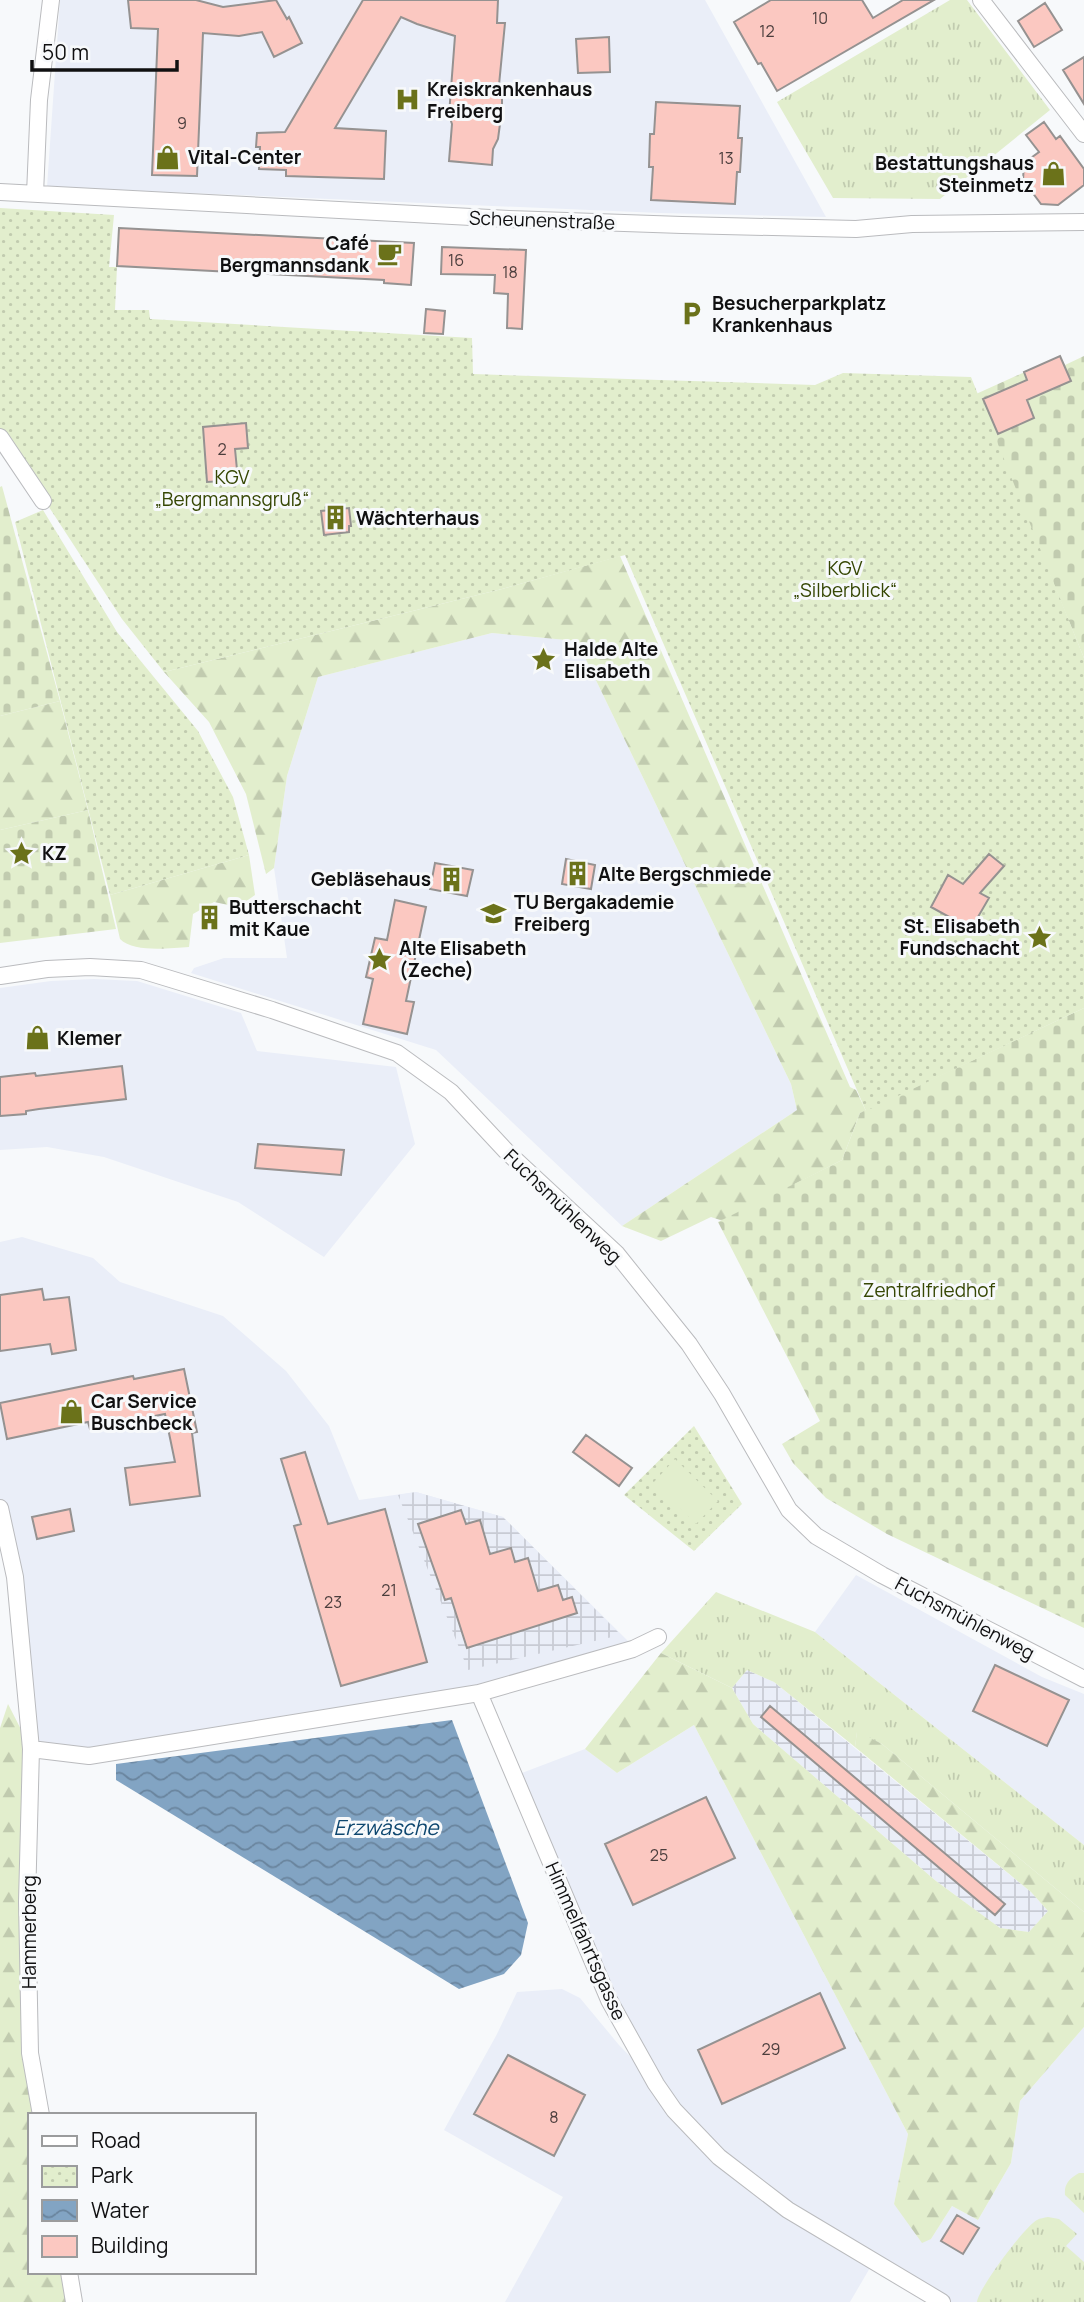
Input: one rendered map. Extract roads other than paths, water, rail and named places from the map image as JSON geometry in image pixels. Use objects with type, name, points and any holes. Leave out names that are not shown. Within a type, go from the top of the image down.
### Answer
[{"type":"street","points":[[35,194],[39,100],[51,0]]},
{"type":"street","points":[[981,0],[1084,134]]},
{"type":"street","name":"Scheunenstraße","points":[[0,192],[509,219],[682,225],[856,229],[912,224],[1084,222]]},
{"type":"street","points":[[0,437],[43,501]]},
{"type":"street","name":"Fuchsmühlenweg","points":[[0,976],[69,968],[141,970],[272,1010],[397,1053],[451,1092],[506,1151],[616,1252],[689,1344],[722,1394],[789,1510],[816,1536],[882,1574],[1084,1679]]},
{"type":"street","points":[[0,1508],[15,1577],[31,1749],[89,1756],[479,1693],[622,1652],[658,1637]]},
{"type":"street","name":"Himmelfahrtsgasse","points":[[479,1693],[609,2000],[656,2084],[674,2110],[719,2157],[788,2210],[942,2302]]},
{"type":"street","name":"Hammerberg","points":[[31,1749],[27,1902],[30,2053],[41,2113]]},
{"type":"street","points":[[69,2274],[74,2302]]},
{"type":"water","name":"Erzwäsche","points":[[452,1720],[528,1923],[521,1955],[504,1974],[459,1989],[116,1780],[116,1764]]},
{"type":"place","name":"Kreiskrankenhaus Freiberg","points":[[407,100]]},
{"type":"place","name":"Vital-Center","points":[[168,157]]},
{"type":"place","name":"Bestattungshaus Steinmetz","points":[[1054,174]]},
{"type":"place","name":"Café Bergmannsdank","points":[[389,254]]},
{"type":"place","name":"Besucherparkplatz Krankenhaus","points":[[692,314]]},
{"type":"place","name":"Wächterhaus","points":[[336,518]]},
{"type":"place","name":"Halde Alte Elisabeth","points":[[544,660]]},
{"type":"place","name":"KZ","points":[[22,853]]},
{"type":"place","name":"Alte Bergschmiede","points":[[578,874]]},
{"type":"place","name":"Gebläsehaus","points":[[451,879]]},
{"type":"place","name":"TU Bergakademie Freiberg","points":[[494,913]]},
{"type":"place","name":"Butterschacht mit Kaue","points":[[209,918]]},
{"type":"place","name":"St. Elisabeth Fundschacht","points":[[1040,937]]},
{"type":"place","name":"Alte Elisabeth (Zeche)","points":[[379,959]]},
{"type":"place","name":"Klemer","points":[[37,1038]]},
{"type":"place","name":"Car Service Buschbeck","points":[[71,1412]]},
{"type":"park label","name":"KGV „Bergmannsgruß“","points":[[232,488]]},
{"type":"park label","name":"KGV „Silberblick“","points":[[845,579]]},
{"type":"park label","name":"Zentralfriedhof","points":[[929,1290]]}]
